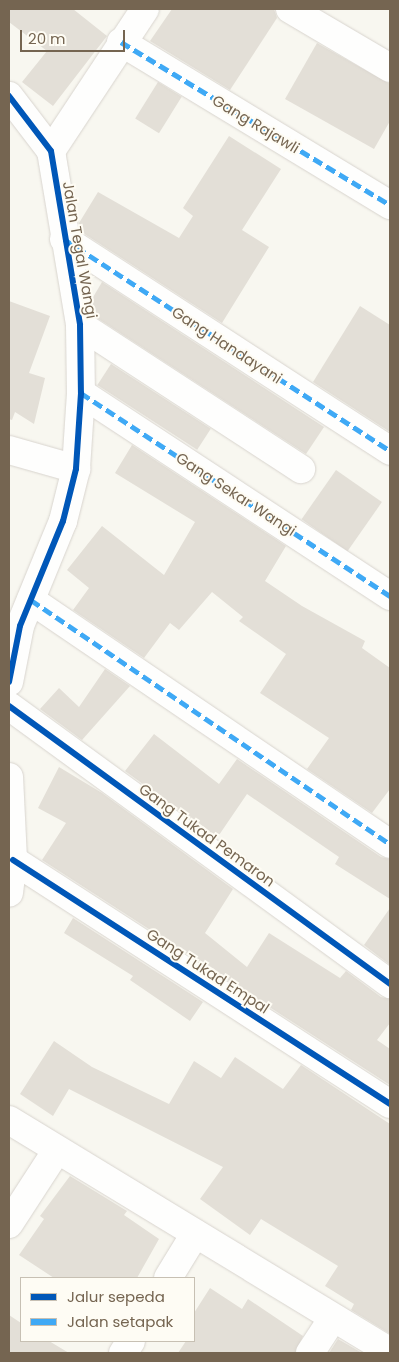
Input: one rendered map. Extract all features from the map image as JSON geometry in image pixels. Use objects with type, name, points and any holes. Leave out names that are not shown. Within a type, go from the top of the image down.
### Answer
[{"type":"street","points":[[51,151],[144,9]]},
{"type":"street","points":[[290,9],[390,68]]},
{"type":"street","name":"Gang Rajawli","points":[[121,42],[390,205]]},
{"type":"street","name":"Jalan Tegal Wangi","points":[[9,96],[51,151],[64,239],[80,325],[81,393],[76,469],[63,521],[31,600],[15,624],[9,682]]},
{"type":"street","name":"Gang Handayani","points":[[64,239],[390,451]]},
{"type":"street","points":[[80,325],[301,469]]},
{"type":"street","name":"Gang Sekar Wangi","points":[[81,393],[390,596]]},
{"type":"street","points":[[9,450],[76,469]]},
{"type":"street","points":[[31,600],[390,844]]},
{"type":"street","name":"Gang Tukad Pemaron","points":[[9,706],[390,984]]},
{"type":"street","points":[[9,777],[13,860],[9,893]]},
{"type":"street","name":"Gang Tukad Empal","points":[[13,860],[390,1104]]},
{"type":"street","points":[[9,1120],[390,1352]]},
{"type":"street","points":[[9,1224],[57,1150]]},
{"type":"street","points":[[169,1277],[195,1234]]},
{"type":"street","points":[[310,1353],[333,1318]]},
{"type":"street","points":[[123,1353],[130,1342]]},
{"type":"building","points":[[9,9],[73,9],[107,36],[53,106],[22,82],[47,51],[9,22]]},
{"type":"building","points":[[172,9],[274,9],[277,18],[230,90],[150,41]]},
{"type":"building","points":[[317,43],[390,84],[390,121],[374,149],[285,99]]},
{"type":"building","points":[[158,82],[182,97],[159,133],[135,118]]},
{"type":"building","points":[[229,136],[281,169],[242,230],[269,247],[222,323],[80,231],[79,223],[98,192],[179,238],[193,216],[183,208]]},
{"type":"building","points":[[102,282],[324,427],[306,454],[94,316],[92,299]]},
{"type":"building","points":[[9,301],[50,316],[29,373],[45,378],[34,424],[15,412],[12,420],[9,419]]},
{"type":"building","points":[[360,306],[390,325],[390,432],[313,382]]},
{"type":"building","points":[[111,364],[211,429],[197,450],[97,385]]},
{"type":"building","points":[[132,445],[286,546],[265,581],[302,606],[365,641],[362,648],[390,668],[390,789],[372,813],[307,769],[329,738],[260,693],[286,654],[239,621],[243,617],[212,592],[179,630],[170,623],[144,658],[73,610],[89,588],[67,570],[102,526],[164,575],[195,522],[115,473]]},
{"type":"building","points":[[336,470],[382,502],[347,551],[302,519]]},
{"type":"building","points":[[105,669],[130,686],[82,740],[40,709],[59,688],[79,707]]},
{"type":"building","points":[[154,734],[219,784],[237,759],[381,857],[390,859],[390,899],[335,864],[339,857],[247,794],[217,838],[125,771]]},
{"type":"building","points":[[59,767],[102,793],[233,889],[205,933],[247,967],[269,933],[340,978],[346,971],[381,997],[390,999],[390,1023],[377,1040],[390,1049],[390,1085],[42,860],[66,823],[38,808]]},
{"type":"building","points":[[390,908],[390,965],[364,945]]},
{"type":"building","points":[[73,918],[203,1002],[190,1021],[130,980],[133,976],[64,933]]},
{"type":"building","points":[[54,1041],[92,1067],[169,1104],[194,1061],[221,1078],[235,1057],[283,1089],[301,1065],[390,1124],[390,1334],[351,1310],[354,1304],[325,1286],[338,1266],[261,1219],[250,1235],[200,1199],[223,1167],[69,1089],[53,1116],[20,1094]]},
{"type":"building","points":[[70,1176],[127,1211],[124,1215],[159,1239],[138,1277],[52,1277],[19,1255],[44,1219],[40,1216]]},
{"type":"building","points":[[210,1288],[242,1309],[248,1299],[303,1336],[295,1353],[178,1353],[185,1342],[195,1342],[195,1311]]},
{"type":"building","points":[[9,1315],[20,1322],[20,1342],[51,1342],[69,1353],[9,1353]]},
{"type":"building","points":[[338,1339],[362,1353],[329,1353]]},
{"type":"marked path","points":[[121,42],[390,205]]},
{"type":"marked path","points":[[64,239],[390,451]]},
{"type":"marked path","points":[[81,393],[390,596]]},
{"type":"marked path","points":[[31,600],[390,844]]},
{"type":"cycle path","points":[[9,96],[51,151],[80,325],[81,393],[76,469],[63,521],[20,626],[9,682]]},
{"type":"cycle path","points":[[9,706],[390,984]]},
{"type":"cycle path","points":[[13,860],[390,1104]]}]
